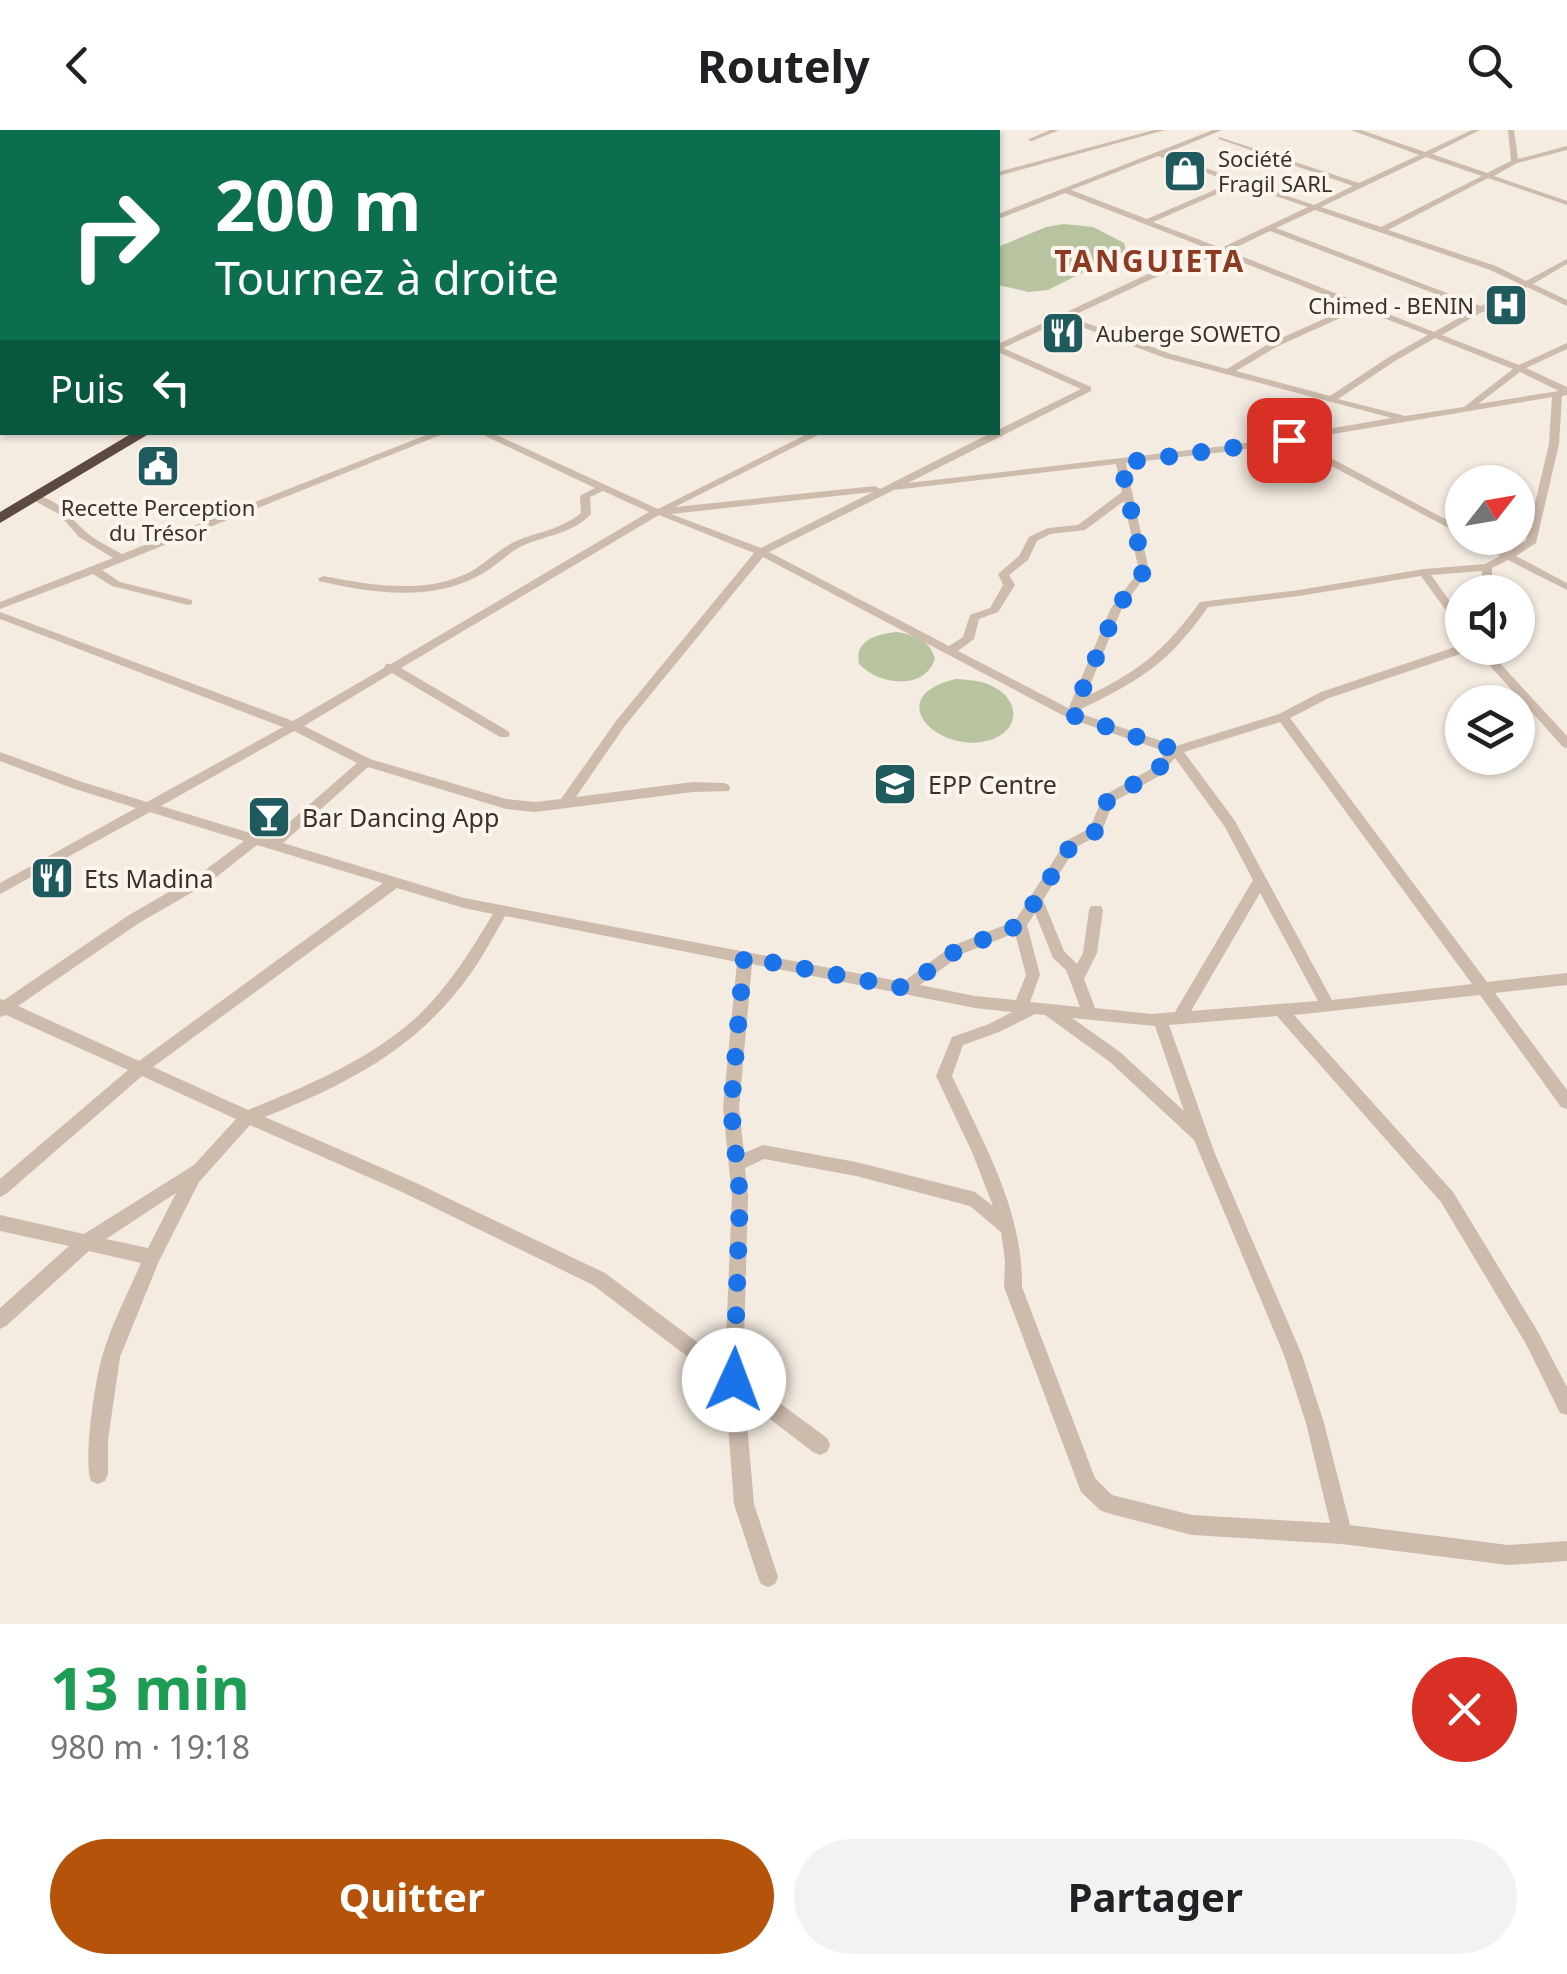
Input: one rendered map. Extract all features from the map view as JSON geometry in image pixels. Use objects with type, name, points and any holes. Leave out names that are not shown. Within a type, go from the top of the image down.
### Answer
[{"type":"highway","points":[[0,518],[117,441]]},
{"type":"highway","points":[[0,508],[117,441]]},
{"type":"street","points":[[1030,140],[1056,130]]},
{"type":"street","points":[[1000,173],[1162,130]]},
{"type":"street","points":[[1354,130],[1567,203]]},
{"type":"street","points":[[1372,136],[1383,130]]},
{"type":"street","points":[[1000,347],[1151,276],[1222,251],[1477,130]]},
{"type":"street","points":[[1511,130],[1514,162]]},
{"type":"street","points":[[1000,215],[1220,134],[1360,186]]},
{"type":"street","points":[[1381,230],[1514,162],[1567,148]]},
{"type":"street","points":[[1158,154],[1381,230],[1530,285],[1567,303]]},
{"type":"street","points":[[1147,222],[1239,182]]},
{"type":"street","points":[[1064,190],[1518,368],[1564,392]]},
{"type":"street","points":[[1268,228],[1484,310]]},
{"type":"street","points":[[1334,398],[1392,359],[1567,261]]},
{"type":"street","points":[[1228,372],[1273,345],[1359,306]]},
{"type":"street","points":[[1062,317],[1168,356],[1407,419]]},
{"type":"street","points":[[1464,410],[1518,368],[1567,346]]},
{"type":"street","points":[[1000,349],[1088,389],[1000,432]]},
{"type":"street","points":[[657,512],[1121,463],[1289,440],[1564,392]]},
{"type":"street","points":[[1074,711],[1138,677],[1177,644],[1204,604],[1299,594],[1424,572],[1487,567],[1510,556],[1531,542],[1564,392]]},
{"type":"street","points":[[0,606],[436,435]]},
{"type":"street","points":[[488,435],[657,512],[760,552],[1074,711],[1176,750],[1230,824],[1328,1006]]},
{"type":"street","points":[[0,889],[294,726],[657,512],[814,435]]},
{"type":"street","points":[[565,803],[620,724],[760,552],[993,435]]},
{"type":"street","points":[[1289,440],[1445,523]]},
{"type":"street","points":[[1074,711],[1117,608],[1144,571],[1121,463]]},
{"type":"street","points":[[323,579],[426,588],[469,577],[514,546],[576,524],[586,514],[584,496],[604,487]]},
{"type":"street","points":[[950,651],[968,638],[974,618],[997,607],[1009,585],[1002,574],[1024,558],[1032,539],[1048,531],[1082,528],[1128,493]]},
{"type":"street","points":[[34,497],[63,512],[83,535],[120,558]]},
{"type":"street","points":[[1510,556],[1567,586]]},
{"type":"street","points":[[1487,567],[1487,575]]},
{"type":"street","points":[[93,569],[116,584],[188,602]]},
{"type":"street","points":[[1424,572],[1445,601]]},
{"type":"street","points":[[0,615],[294,726],[366,762],[506,804],[535,807],[693,787],[724,788]]},
{"type":"street","points":[[905,988],[957,950],[1020,925],[1072,844],[1096,831],[1108,799],[1154,773],[1176,750],[1283,717],[1324,694],[1445,655]]},
{"type":"street","points":[[1495,665],[1567,744]]},
{"type":"street","points":[[390,667],[504,734]]},
{"type":"street","points":[[1283,717],[1567,1102]]},
{"type":"street","points":[[0,756],[76,785],[255,840],[502,910],[905,988],[1034,1008],[1160,1020],[1567,979]]},
{"type":"street","points":[[272,844],[366,762]]},
{"type":"street","points":[[2,1008],[134,919],[205,878],[255,840]]},
{"type":"street","points":[[1180,1018],[1260,881]]},
{"type":"street","points":[[0,1189],[142,1067],[395,882]]},
{"type":"street","points":[[1036,899],[1058,954],[1072,966],[1090,1014]]},
{"type":"street","points":[[0,1320],[88,1241],[198,1168],[248,1116],[350,1074],[422,1024],[475,960],[502,910]]},
{"type":"street","points":[[1076,980],[1090,953],[1096,910]]},
{"type":"street","points":[[1020,925],[1034,975],[1034,1008]]},
{"type":"street","points":[[744,957],[731,1108],[740,1196],[734,1380],[744,1504],[768,1577]]},
{"type":"street","points":[[2,1008],[406,1186],[599,1279],[820,1445]]},
{"type":"street","points":[[1034,1008],[1115,1057],[1202,1137]]},
{"type":"street","points":[[1034,1008],[957,1041],[944,1076],[988,1168],[1016,1263],[1012,1287],[1088,1485],[1107,1503],[1192,1524],[1342,1534],[1508,1555],[1567,1551]]},
{"type":"street","points":[[1280,1010],[1447,1197],[1532,1338],[1567,1406]]},
{"type":"street","points":[[1160,1020],[1202,1137],[1293,1355],[1315,1423],[1342,1534]]},
{"type":"street","points":[[736,1164],[762,1152],[856,1169],[975,1200],[1006,1228]]},
{"type":"street","points":[[98,1474],[98,1440],[111,1356],[152,1257],[198,1168]]},
{"type":"street","points":[[0,1223],[152,1257]]},
{"type":"green space","points":[[1046,227],[1093,227],[1124,243],[1126,251],[1048,290],[1029,292],[1000,285],[1000,246]]},
{"type":"green space","points":[[898,632],[930,647],[935,659],[921,676],[889,680],[859,664],[864,643]]},
{"type":"green space","points":[[956,679],[989,685],[1008,699],[1012,721],[1002,734],[973,743],[954,740],[926,723],[920,711],[922,699],[933,688]]},
{"type":"place","name":"Société Fragil SARL","points":[[1185,171]]},
{"type":"place","name":"Chimed - BENIN","points":[[1506,305]]},
{"type":"place","name":"Auberge SOWETO","points":[[1063,333]]},
{"type":"place","name":"Recette Perception du Trésor","points":[[158,466]]},
{"type":"place","name":"EPP Centre","points":[[895,784]]},
{"type":"place","name":"Bar Dancing App","points":[[269,817]]},
{"type":"place","name":"Ets Madina","points":[[52,878]]},
{"type":"district","name":"TANGUIETA","points":[[1150,260]]},
{"type":"route","points":[[734,1380],[740,1196],[731,1108],[744,957],[905,988],[957,950],[1020,925],[1072,844],[1096,831],[1108,799],[1154,773],[1176,750],[1072,715],[1117,608],[1144,571],[1121,463],[1289,440]]}]
